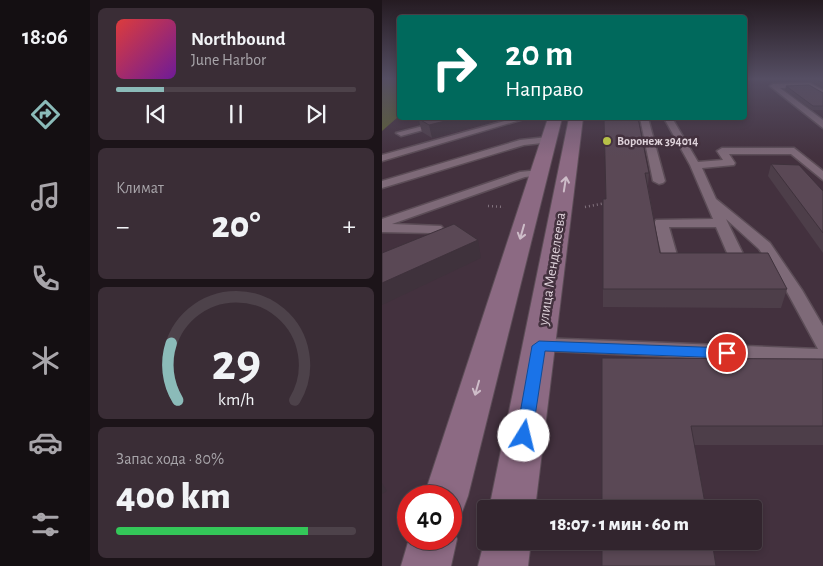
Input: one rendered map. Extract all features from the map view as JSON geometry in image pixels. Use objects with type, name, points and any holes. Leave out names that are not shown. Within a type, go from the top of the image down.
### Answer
[{"type":"street","name":"улица Менделеева","points":[[513,500],[576,120]]},
{"type":"street","points":[[449,485],[552,129]]},
{"type":"street","points":[[426,566],[431,550]]},
{"type":"street","points":[[503,566],[506,550]]},
{"type":"lane","points":[[796,104],[822,125]]},
{"type":"lane","points":[[391,142],[415,120]]},
{"type":"lane","points":[[391,142],[457,120]]},
{"type":"lane","points":[[382,158],[516,120]]},
{"type":"lane","points":[[645,120],[657,140],[660,181]]},
{"type":"lane","points":[[669,120],[695,165],[722,222],[738,260],[671,260],[661,223],[722,222]]},
{"type":"lane","points":[[382,185],[523,142],[552,129]]},
{"type":"lane","points":[[657,140],[680,139]]},
{"type":"lane","points":[[695,165],[730,163],[722,151],[794,151],[822,177]]},
{"type":"lane","points":[[382,223],[524,174],[539,173]]},
{"type":"lane","points":[[711,198],[765,246],[794,290],[822,344]]},
{"type":"lane","points":[[382,228],[436,229],[445,238],[418,248]]},
{"type":"lane","points":[[539,346],[822,356]]},
{"type":"path","points":[[583,208],[610,202]]},
{"type":"green space","points":[[382,104],[397,104],[397,118],[382,131]]},
{"type":"building","points":[[811,104],[823,104],[823,106]]},
{"type":"building","points":[[421,120],[449,120],[429,125]]},
{"type":"building","points":[[604,120],[638,120],[649,173],[645,173],[660,253],[768,253],[787,289],[603,289],[603,199],[606,199]]},
{"type":"building","points":[[771,164],[799,165],[823,191],[823,233]]},
{"type":"building","points":[[454,224],[478,240],[382,283],[382,253]]},
{"type":"building","points":[[602,358],[823,359],[823,426],[691,426],[704,500],[602,500]]},
{"type":"building","points":[[602,550],[713,550],[716,566],[602,566]]},
{"type":"place","name":"Воронеж 394014","points":[[607,141]]},
{"type":"route","points":[[524,436],[539,346],[727,353]]}]
